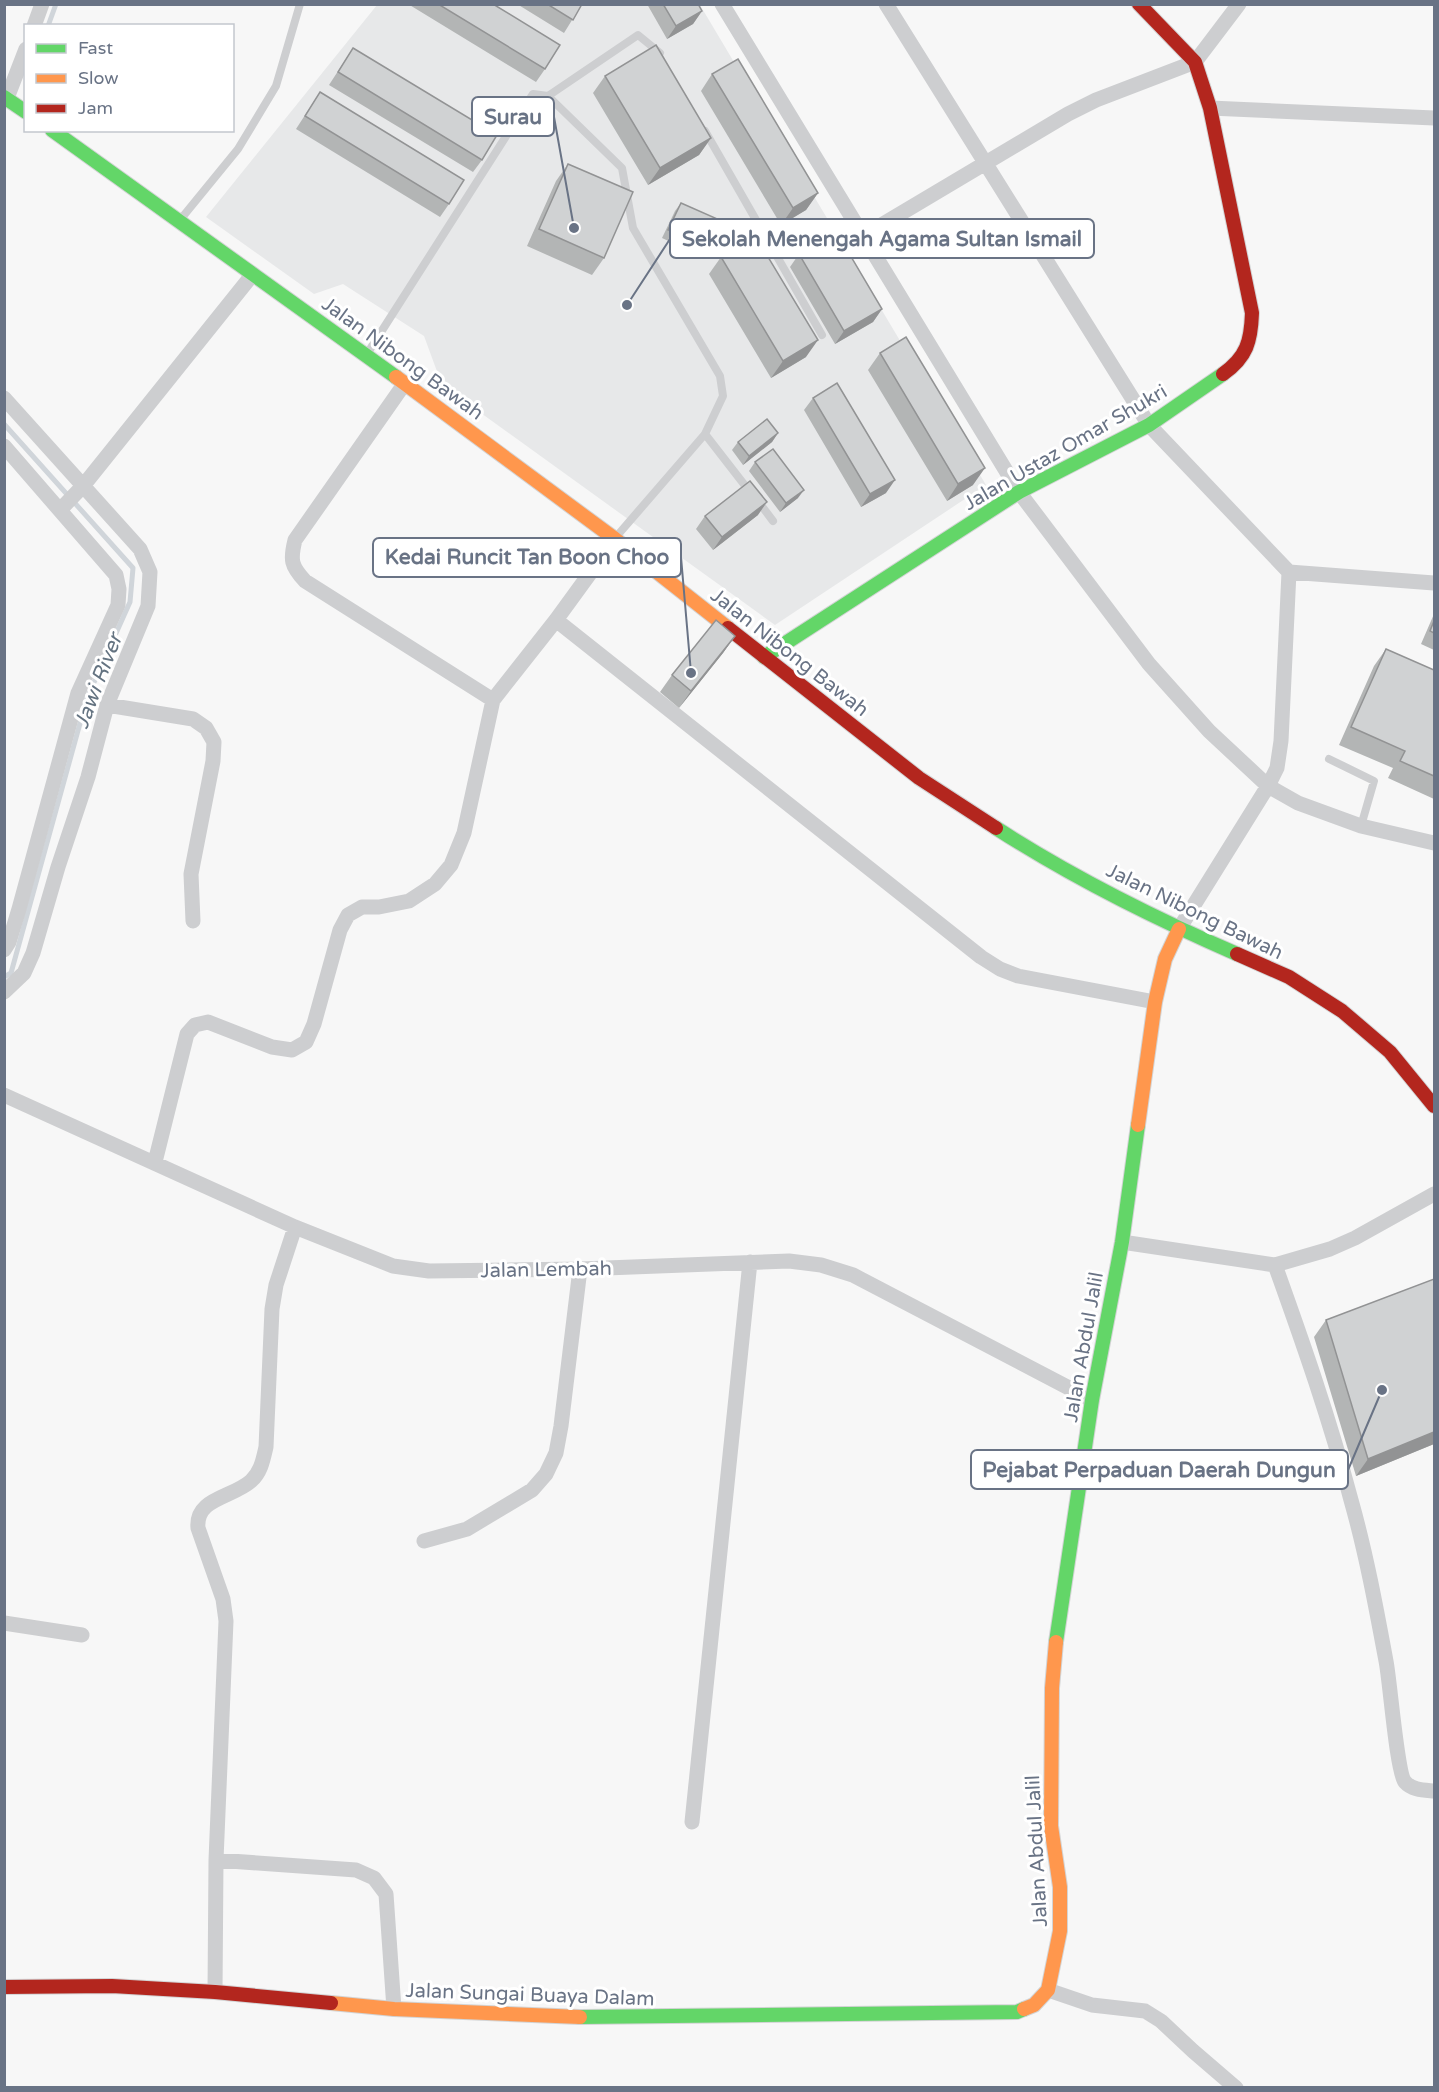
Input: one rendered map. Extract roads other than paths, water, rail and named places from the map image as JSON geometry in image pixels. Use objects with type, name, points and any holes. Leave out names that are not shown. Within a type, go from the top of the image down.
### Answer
[{"type":"street","points":[[35,24],[42,4]]},
{"type":"street","points":[[722,4],[1019,492],[1149,664],[1209,730],[1268,786],[1298,803],[1360,826],[1434,843]]},
{"type":"street","points":[[886,4],[1149,425],[1288,572],[1434,583]]},
{"type":"street","name":"Jalan Ustaz Omar Shukri","points":[[764,657],[1019,492],[1149,425],[1230,369],[1243,356],[1251,337],[1252,313],[1210,108],[1195,62],[1139,4]]},
{"type":"street","points":[[863,236],[1077,109],[1195,62],[1239,4]]},
{"type":"street","points":[[24,54],[6,98],[24,111]]},
{"type":"street","points":[[1210,108],[1434,118]]},
{"type":"street","name":"Jalan Nibong Bawah","points":[[55,132],[405,383],[615,538],[919,778],[1038,855],[1179,929],[1289,977],[1342,1011],[1390,1053],[1434,1106]]},
{"type":"street","points":[[62,507],[80,489],[252,274]]},
{"type":"street","points":[[405,383],[295,540],[291,556],[295,570],[305,580],[493,700]]},
{"type":"street","points":[[4,398],[80,489],[140,549],[150,572],[148,606],[107,705],[88,777],[33,953],[24,973],[4,992]]},
{"type":"street","points":[[4,446],[62,507],[116,575],[119,589],[118,605],[78,693],[19,909],[9,942],[4,950]]},
{"type":"street","points":[[155,1162],[187,1034],[195,1025],[208,1022],[282,1049],[292,1050],[306,1042],[314,1024],[340,930],[348,915],[362,907],[379,907],[409,901],[435,884],[451,865],[464,833],[493,700],[556,620],[615,538]]},
{"type":"street","points":[[1179,929],[1277,768],[1281,741],[1288,572]]},
{"type":"street","points":[[556,620],[981,957],[1000,969],[1040,982],[1155,1002]]},
{"type":"street","points":[[107,705],[193,719],[206,728],[214,742],[213,761],[191,874],[193,921]]},
{"type":"street","name":"Jalan Abdul Jalil","points":[[1048,1990],[1060,1931],[1060,1887],[1051,1826],[1052,1688],[1057,1629],[1092,1400],[1122,1242],[1155,1002],[1165,959],[1179,929]]},
{"type":"street","name":"Jalan Lembah","points":[[4,1095],[295,1227],[393,1266],[429,1271],[580,1269],[789,1261],[821,1265],[853,1275],[1092,1400]]},
{"type":"street","points":[[1122,1242],[1275,1265],[1330,1249],[1355,1238],[1434,1194]]},
{"type":"street","points":[[215,1992],[216,1860],[226,1621],[223,1599],[198,1528],[197,1518],[206,1506],[240,1489],[252,1480],[262,1466],[266,1447],[272,1309],[276,1285],[295,1227]]},
{"type":"street","points":[[692,1822],[750,1262]]},
{"type":"street","points":[[1275,1265],[1302,1342],[1351,1500],[1373,1590],[1391,1687],[1399,1766],[1404,1782],[1418,1790],[1434,1791]]},
{"type":"street","points":[[424,1541],[467,1529],[532,1490],[546,1474],[556,1453],[561,1426],[580,1269]]},
{"type":"street","points":[[4,1623],[82,1635]]},
{"type":"street","points":[[216,1860],[356,1870],[374,1878],[386,1894],[394,2009]]},
{"type":"street","name":"Jalan Sungai Buaya Dalam","points":[[4,1987],[112,1986],[215,1992],[394,2009],[612,2018],[1017,2012],[1034,2005],[1048,1990]]},
{"type":"street","points":[[1048,1990],[1092,2005],[1145,2011],[1161,2021],[1236,2088]]},
{"type":"lane","points":[[179,221],[238,149],[276,86],[300,4]]},
{"type":"lane","points":[[548,96],[638,35],[662,55]]},
{"type":"lane","points":[[366,356],[533,94],[548,96],[622,168],[633,228],[720,376],[723,396],[705,434],[615,538]]},
{"type":"lane","points":[[704,128],[822,335]]},
{"type":"lane","points":[[705,434],[773,521]]},
{"type":"lane","points":[[1329,759],[1374,782],[1360,826]]},
{"type":"waterway","name":"Jawi River","points":[[49,24],[56,4]]},
{"type":"waterway","name":"Jawi River","points":[[4,424],[133,568],[130,602],[87,698],[11,973],[4,977]]},
{"type":"place","name":"Surau","points":[[574,228]]},
{"type":"place","name":"Sekolah Menengah Agama Sultan Ismail","points":[[627,305]]},
{"type":"place","name":"Kedai Runcit Tan Boon Choo","points":[[691,673]]},
{"type":"place","name":"Pejabat Perpaduan Daerah Dungun","points":[[1382,1390]]}]
